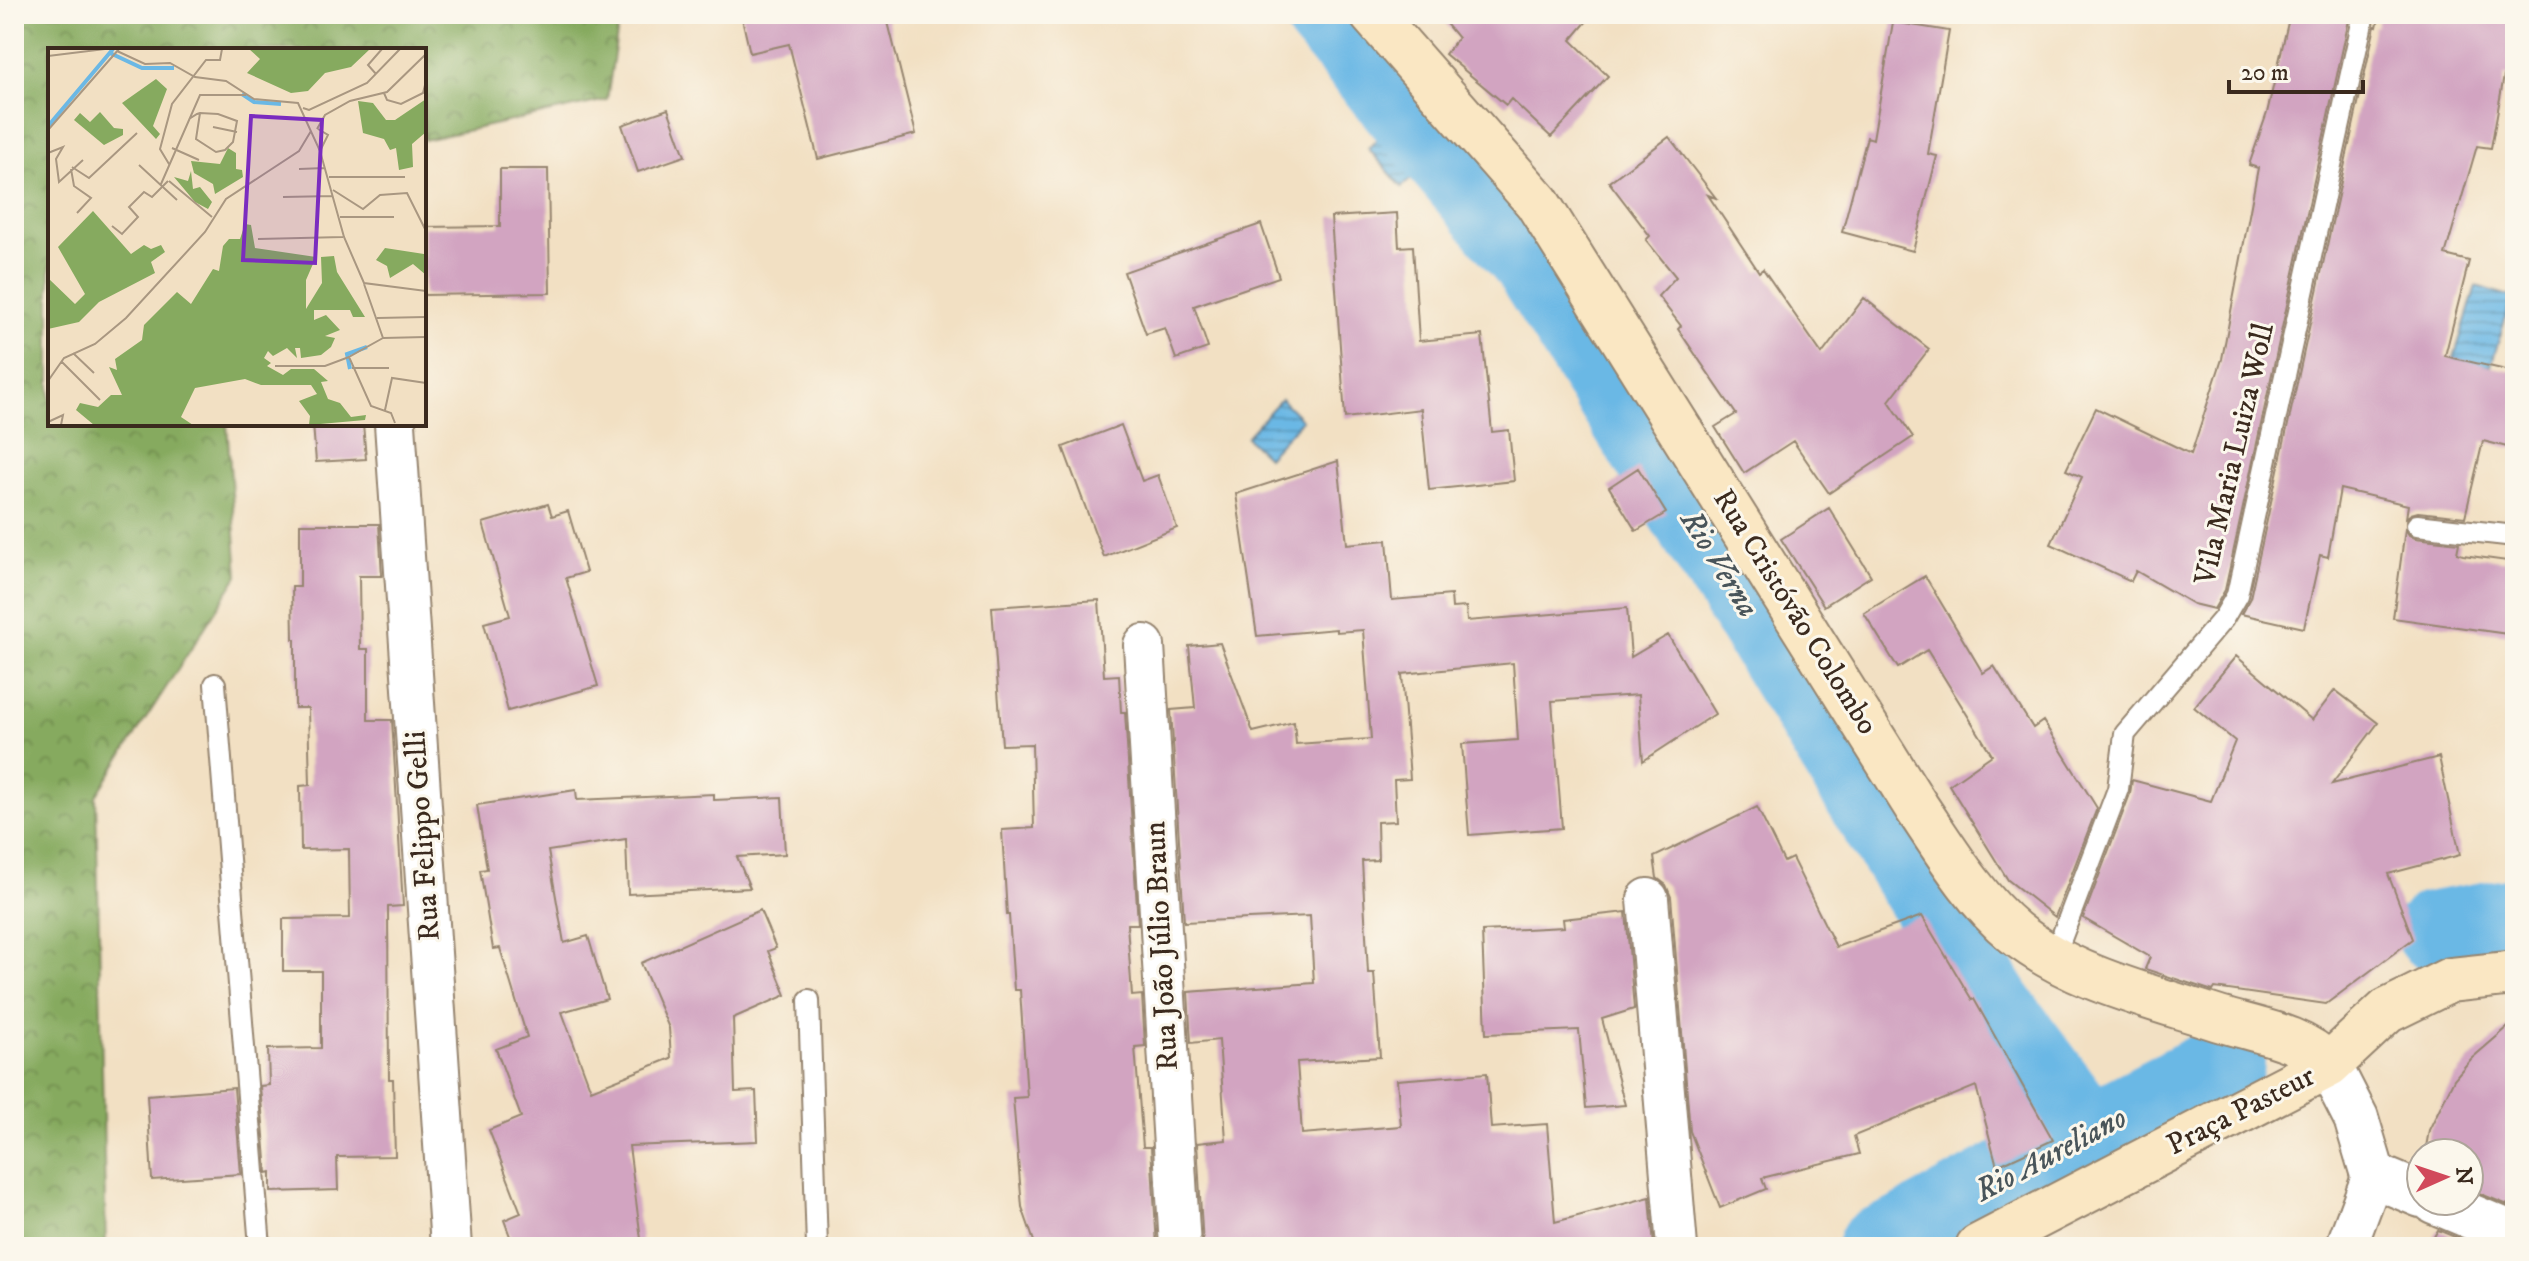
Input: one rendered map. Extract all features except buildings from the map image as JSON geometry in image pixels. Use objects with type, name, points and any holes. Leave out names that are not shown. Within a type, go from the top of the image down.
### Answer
[{"type":"main road","name":"Rua Cristóvão Colombo","points":[[1372,14],[1537,202],[1917,808],[1966,881],[2012,930],[2053,960],[2116,985],[2299,1041],[2329,1065]]},
{"type":"main road","points":[[2329,1065],[2387,1011],[2450,980],[2515,973]]},
{"type":"main road","name":"Praça Pasteur","points":[[1978,1247],[2329,1065]]},
{"type":"street","name":"Rua Felippo Gelli","points":[[395,426],[451,1247]]},
{"type":"street","name":"Rua João Júlio Braun","points":[[1144,645],[1180,1247]]},
{"type":"street","points":[[1648,899],[1677,1247]]},
{"type":"street","name":"Praça Pasteur","points":[[2329,1065],[2356,1118],[2373,1175]]},
{"type":"street","points":[[2346,1247],[2373,1175],[2405,1188]]},
{"type":"street","points":[[2472,1217],[2515,1235]]},
{"type":"lane","name":"Vila Maria Luiza Woll","points":[[2053,960],[2118,789],[2125,734],[2223,619],[2237,595],[2364,14]]},
{"type":"lane","points":[[2417,525],[2515,536]]},
{"type":"lane","points":[[215,684],[260,1247]]},
{"type":"lane","points":[[809,1000],[817,1247]]},
{"type":"green space","points":[[14,14],[620,14],[607,100],[426,140],[426,48],[48,48],[48,426],[227,426],[238,576],[96,796],[106,1247],[14,1247]]},
{"type":"water","points":[[1390,129],[1424,167],[1402,187],[1368,148]]},
{"type":"water","points":[[2476,286],[2512,297],[2490,369],[2454,358]]},
{"type":"water","points":[[1281,399],[1302,420],[1267,457],[1246,437]]},
{"type":"waterway","name":"Rio Verna","points":[[1323,14],[1528,257],[1994,1007],[2089,1134]]},
{"type":"waterway","name":"Rio Aureliano","points":[[2434,931],[2515,917]]},
{"type":"waterway","name":"Rio Aureliano","points":[[1877,1247],[2225,1063]]}]
